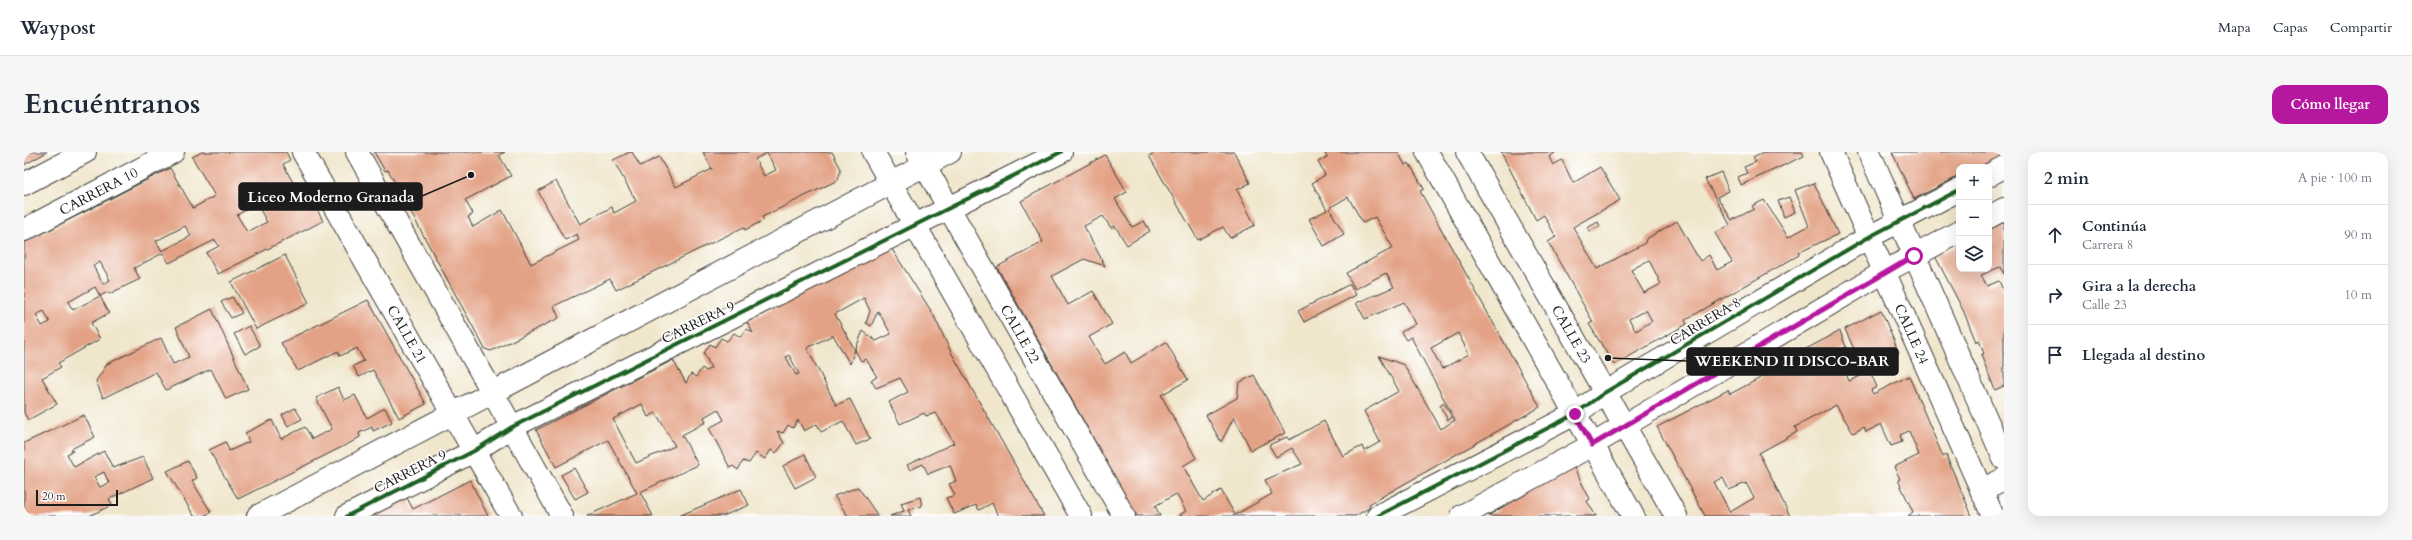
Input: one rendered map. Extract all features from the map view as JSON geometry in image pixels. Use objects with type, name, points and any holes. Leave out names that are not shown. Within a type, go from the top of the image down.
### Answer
[{"type":"street","points":[[24,184],[84,152]]},
{"type":"street","name":"CARRERA 10","points":[[24,230],[174,152]]},
{"type":"street","name":"CALLE 21","points":[[303,152],[511,516]]},
{"type":"street","points":[[357,152],[562,516]]},
{"type":"street","points":[[873,152],[1081,516]]},
{"type":"street","points":[[258,516],[891,183],[920,159],[950,152]]},
{"type":"street","name":"CARRERA 9","points":[[346,516],[474,451],[512,426],[1061,152]]},
{"type":"street","points":[[1427,152],[1633,516]]},
{"type":"street","name":"CALLE 23","points":[[1467,152],[1676,516]]},
{"type":"street","name":"CALLE 24","points":[[1831,152],[1993,516]]},
{"type":"street","points":[[1869,152],[2004,459]]},
{"type":"street","name":"CALLE 22","points":[[920,159],[1124,516]]},
{"type":"street","points":[[1992,173],[2004,167]]},
{"type":"street","name":"CARRERA 8","points":[[1378,516],[1575,414],[1604,393],[1869,237],[1956,192]]},
{"type":"street","points":[[1992,215],[2004,209]]},
{"type":"street","points":[[1462,516],[1592,445],[1884,272],[1956,234]]},
{"type":"street","points":[[1981,490],[2004,479]]},
{"type":"building","points":[[24,152],[47,152],[24,165]]},
{"type":"building","points":[[202,152],[286,152],[290,160],[283,164],[304,203],[312,200],[323,221],[218,274],[206,253],[219,246],[215,240],[169,263],[163,253],[134,268],[140,279],[109,294],[108,292],[100,296],[109,313],[91,323],[100,339],[58,363],[61,367],[42,378],[57,404],[28,420],[24,413],[24,243],[170,168],[193,208],[215,196],[192,157]],"holes":[[[257,204],[267,222],[247,232],[237,215]],[[185,226],[191,236],[162,251],[156,241]],[[100,262],[110,280],[103,284],[93,266]],[[95,287],[100,296],[73,310],[68,302]],[[44,311],[50,322],[42,326],[36,315]]]},
{"type":"building","points":[[374,152],[505,152],[499,155],[511,176],[465,200],[473,214],[468,217],[473,227],[502,210],[531,264],[579,240],[577,234],[565,240],[538,191],[556,181],[580,224],[612,207],[614,213],[636,201],[613,160],[630,152],[632,152],[640,166],[659,157],[676,187],[712,169],[703,152],[832,152],[841,169],[838,180],[762,217],[764,220],[745,230],[744,227],[616,290],[610,279],[554,306],[559,318],[491,351],[485,349],[388,170],[385,171]],"holes":[[[767,153],[776,170],[764,176],[755,159]]]},
{"type":"building","points":[[1156,152],[1234,152],[1250,183],[1237,190],[1255,225],[1230,238],[1223,227],[1198,240],[1149,156]]},
{"type":"building","points":[[1324,152],[1398,152],[1405,165],[1409,163],[1424,189],[1420,191],[1540,407],[1369,504],[1371,507],[1355,516],[1178,516],[1186,511],[1176,494],[1155,506],[1160,516],[1137,516],[997,267],[1043,242],[1021,201],[1105,155],[1127,192],[1115,199],[1132,227],[1144,221],[1150,231],[1127,245],[1115,226],[1111,228],[1103,216],[1084,226],[1105,266],[1084,259],[1052,276],[1068,305],[1093,291],[1112,324],[1089,337],[1105,364],[1125,352],[1131,363],[1166,342],[1188,380],[1161,395],[1196,458],[1183,466],[1203,501],[1221,490],[1235,515],[1272,494],[1265,480],[1302,464],[1292,448],[1276,457],[1269,445],[1287,437],[1289,440],[1324,421],[1343,456],[1362,446],[1364,451],[1380,442],[1364,411],[1399,391],[1379,356],[1404,365],[1441,429],[1455,420],[1411,337],[1406,340],[1401,332],[1416,324],[1404,302],[1365,319],[1356,303],[1394,287],[1386,273],[1355,289],[1346,273],[1393,248],[1375,217],[1363,223],[1348,197],[1329,208],[1344,234],[1324,246],[1309,219],[1327,210],[1312,183],[1325,175],[1318,162],[1327,157]],"holes":[[[1458,333],[1469,354],[1442,369],[1431,348]]]},
{"type":"building","points":[[1501,152],[1556,152],[1549,157],[1553,165],[1562,160],[1573,183],[1600,167],[1620,200],[1573,227],[1597,269],[1645,243],[1646,239],[1677,221],[1700,261],[1709,255],[1717,270],[1732,262],[1715,233],[1730,225],[1705,179],[1721,172],[1729,191],[1717,197],[1732,220],[1754,209],[1752,206],[1764,200],[1788,237],[1809,226],[1795,190],[1814,183],[1838,234],[1798,253],[1799,255],[1685,320],[1687,324],[1614,365],[1589,324],[1593,322],[1548,242],[1556,237],[1544,215],[1536,220]],"holes":[[[1649,260],[1661,284],[1644,293],[1631,270]],[[1646,310],[1652,321],[1636,331],[1629,319]]]},
{"type":"building","points":[[1765,152],[1802,152],[1804,156],[1741,185],[1738,177],[1747,173],[1744,167],[1756,162],[1753,158]]},
{"type":"building","points":[[1892,152],[2004,152],[2004,155],[1984,164],[1956,164],[1956,178],[1914,199]]},
{"type":"building","points":[[1789,197],[1795,212],[1784,217],[1778,201]]},
{"type":"building","points":[[1598,222],[1600,226],[1590,231],[1587,228]]},
{"type":"building","points":[[2004,222],[2004,274],[2000,267],[1992,270],[1992,228]]},
{"type":"building","points":[[890,246],[933,314],[951,352],[1044,516],[998,516],[992,503],[979,510],[976,505],[954,514],[946,498],[955,495],[949,484],[956,481],[950,465],[928,474],[923,464],[910,470],[907,465],[954,443],[936,413],[926,416],[924,413],[900,424],[889,402],[908,392],[900,378],[876,388],[871,380],[877,377],[866,359],[861,361],[855,350],[850,364],[833,335],[807,348],[836,405],[850,399],[870,439],[856,445],[843,421],[821,432],[817,424],[804,431],[798,420],[793,428],[788,425],[783,433],[777,431],[784,443],[776,453],[771,450],[765,459],[756,453],[749,463],[743,461],[738,470],[733,466],[730,468],[709,428],[724,420],[718,409],[704,417],[706,422],[682,435],[698,465],[640,492],[653,516],[587,516],[637,493],[608,440],[556,467],[536,430],[673,360],[686,383],[691,374],[696,377],[702,368],[706,371],[711,368],[704,353],[710,344],[715,347],[721,338],[727,341],[734,333],[740,337],[747,329],[753,333],[747,322]],"holes":[[[864,298],[870,311],[866,323],[871,326],[878,311],[891,334],[876,341],[863,331],[855,350],[835,314]],[[789,355],[799,374],[796,375],[786,357]],[[642,404],[648,417],[656,413],[675,446],[636,463],[613,419]]]},
{"type":"building","points":[[1956,246],[1956,272],[1988,272],[1981,275],[1987,286],[1999,281],[2004,292],[2004,386],[1995,390],[1981,355],[1984,354],[1979,340],[1976,342],[1963,310],[1935,256]]},
{"type":"building","points":[[285,255],[309,303],[256,329],[231,282]]},
{"type":"building","points":[[1350,284],[1356,295],[1304,322],[1298,311]]},
{"type":"building","points":[[232,297],[242,313],[231,318],[221,302]]},
{"type":"building","points":[[368,300],[426,404],[399,418],[373,370],[359,377],[353,366],[364,361],[357,348],[340,356],[338,351],[298,371],[281,343]]},
{"type":"building","points":[[212,309],[248,389],[226,399],[211,369],[166,390],[156,372],[103,398],[96,381],[107,364],[161,338],[173,364],[189,357],[176,327]]},
{"type":"building","points":[[1881,310],[1899,353],[1868,367],[1877,387],[1871,390],[1873,394],[1909,376],[1943,457],[1946,455],[1972,516],[1908,516],[1913,512],[1898,480],[1900,479],[1894,467],[1919,455],[1909,431],[1900,435],[1902,442],[1891,446],[1881,424],[1866,432],[1864,427],[1853,433],[1836,405],[1795,427],[1797,432],[1759,453],[1790,516],[1705,516],[1657,427],[1728,390],[1730,394],[1768,374],[1766,370],[1840,331],[1846,347],[1831,354],[1838,369],[1843,367],[1849,381],[1865,374],[1845,329]],"holes":[[[1723,478],[1729,490],[1746,483],[1754,498],[1730,512],[1714,482]]]},
{"type":"building","points":[[249,326],[260,346],[245,354],[234,334]]},
{"type":"building","points":[[1254,375],[1285,433],[1251,450],[1234,417],[1221,442],[1206,415],[1237,398],[1239,383]]},
{"type":"building","points":[[338,387],[344,400],[355,395],[367,418],[385,408],[392,422],[373,431],[372,427],[359,433],[360,437],[350,443],[238,499],[209,450],[226,442],[229,451],[249,442],[245,433],[272,420],[281,439],[305,427],[312,439],[332,429],[316,398]]},
{"type":"building","points":[[1444,403],[1452,418],[1448,420],[1440,406]]},
{"type":"building","points":[[295,408],[302,419],[288,426],[282,415]]},
{"type":"building","points":[[84,415],[95,437],[71,449],[73,451],[67,454],[74,467],[104,451],[113,468],[143,457],[153,478],[109,499],[112,505],[89,516],[24,516],[24,443]],"holes":[[[104,472],[109,483],[100,487],[94,477]]]},
{"type":"building","points":[[805,454],[816,477],[795,488],[783,466]]},
{"type":"building","points":[[188,461],[197,478],[192,481],[211,512],[204,516],[194,516],[167,471]]},
{"type":"building","points":[[1572,464],[1590,499],[1587,501],[1596,516],[1488,516]]},
{"type":"building","points":[[574,468],[588,492],[575,499],[561,475]]},
{"type":"building","points":[[470,480],[488,516],[372,516],[407,498],[413,509]]},
{"type":"building","points":[[858,487],[878,516],[848,516],[834,496]]},
{"type":"building","points":[[741,489],[749,505],[723,516],[679,516]]},
{"type":"building","points":[[920,497],[922,506],[908,510],[911,516],[890,516],[904,511],[901,503]]},
{"type":"cycle path","points":[[347,516],[474,451],[512,427],[1061,152]]},
{"type":"cycle path","points":[[1378,516],[1575,414],[1604,393],[1869,237],[1956,192]]},
{"type":"place","name":"Liceo Moderno Granada","points":[[471,175]]},
{"type":"place","name":"WEEKEND II DISCO-BAR","points":[[1608,358]]},
{"type":"route","points":[[1575,414],[1592,445],[1884,272],[1914,256]]}]
